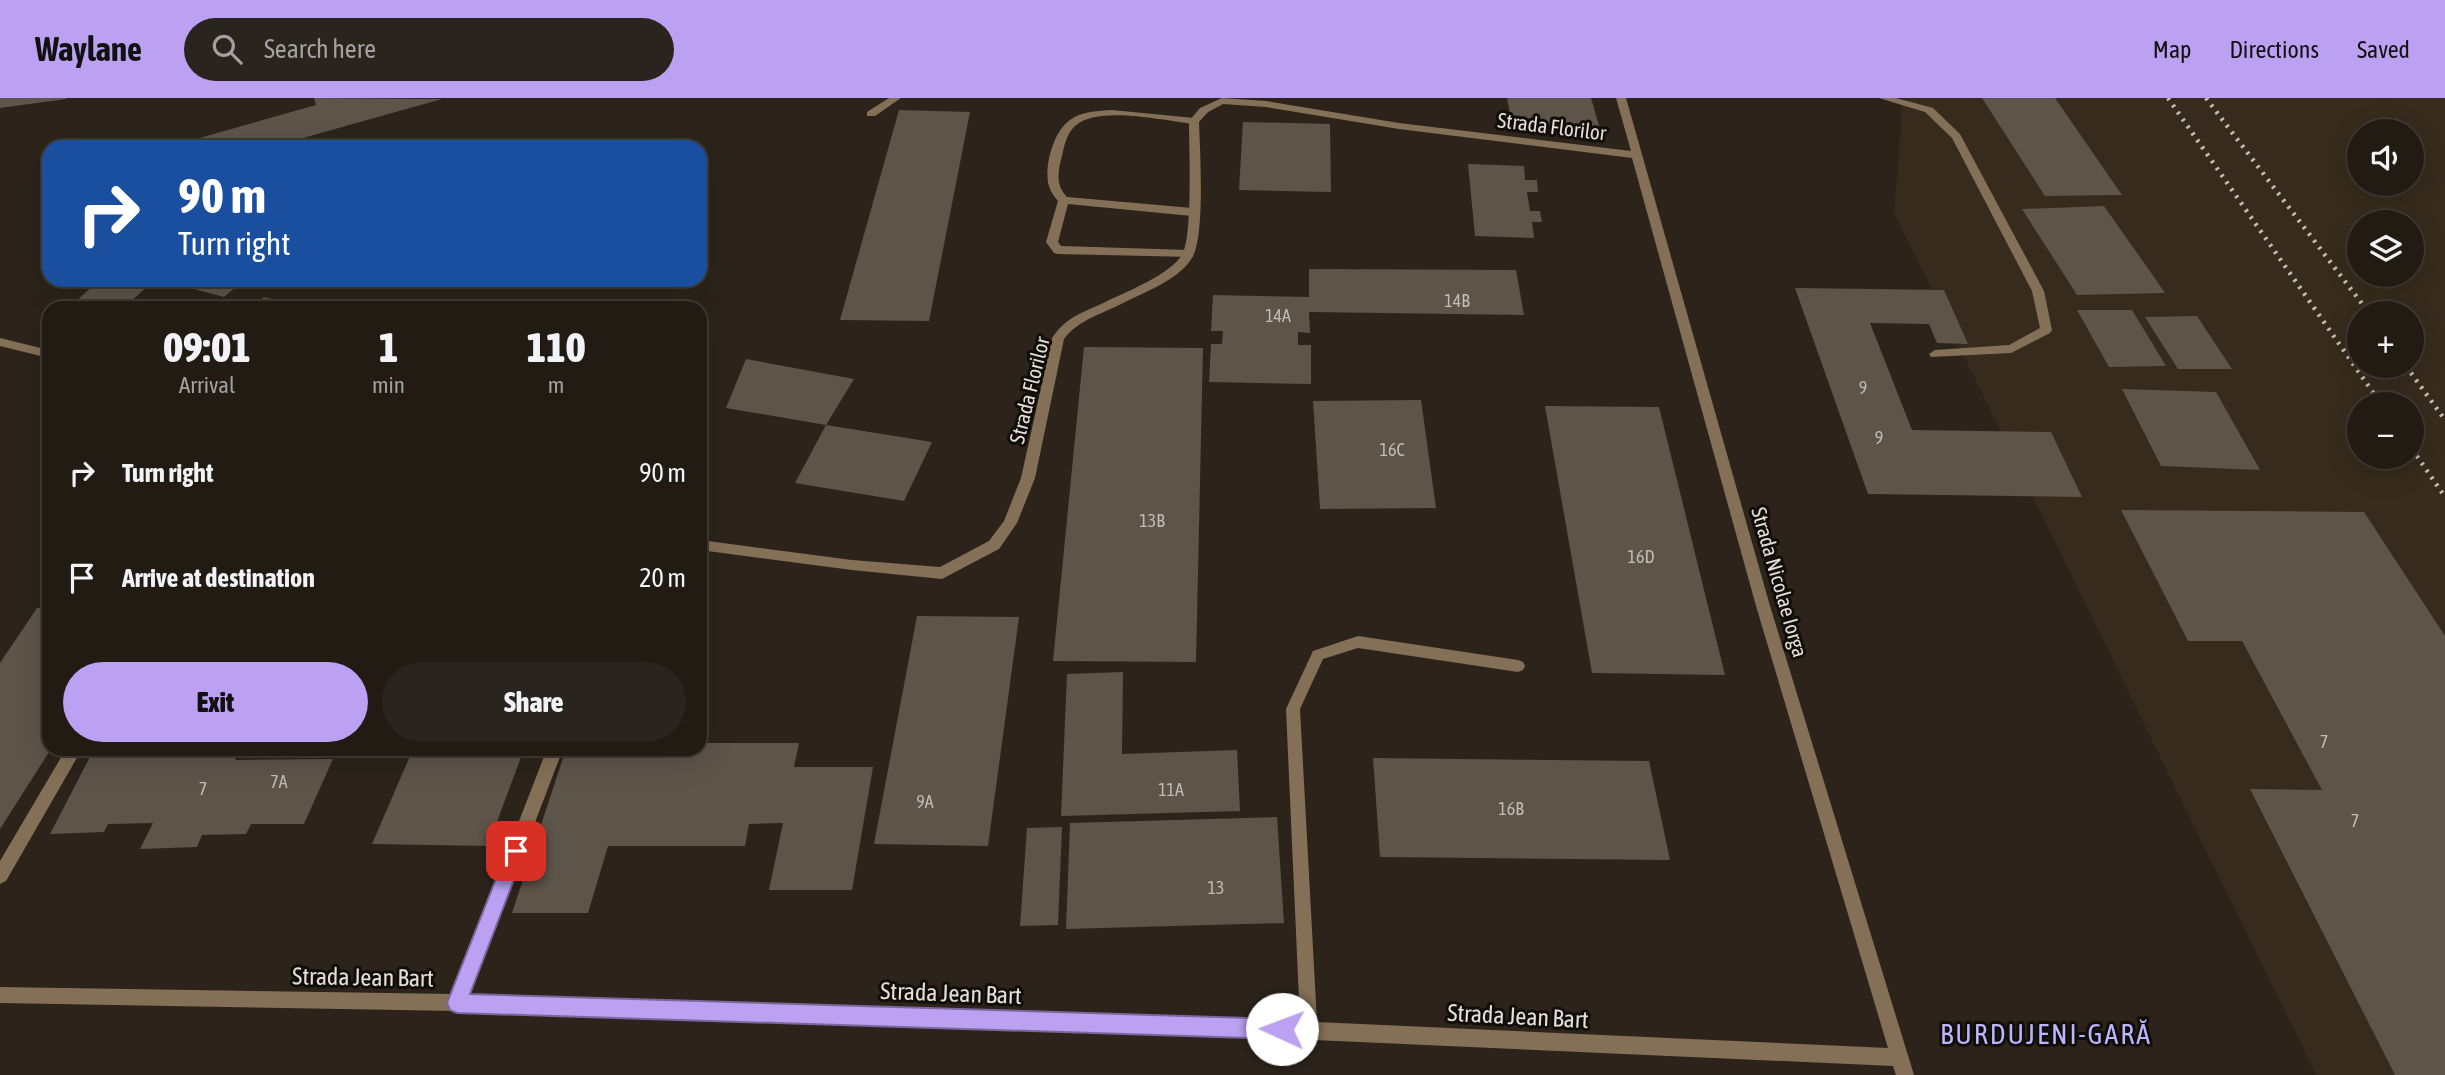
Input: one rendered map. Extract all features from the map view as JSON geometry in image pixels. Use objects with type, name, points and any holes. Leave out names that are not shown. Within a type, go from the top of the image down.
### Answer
[{"type":"street","points":[[871,114],[896,98]]},
{"type":"street","name":"Strada Nicolae Iorga","points":[[1621,98],[1763,606],[1903,1066]]},
{"type":"street","points":[[1884,98],[1929,110],[1956,136],[2038,291],[2046,330],[2011,349],[1935,354]]},
{"type":"street","name":"Strada Florilor","points":[[1194,121],[1219,100],[1266,104],[1399,127],[1636,155]]},
{"type":"street","points":[[1064,200],[1052,242],[1058,250],[1189,254],[1192,212],[1194,121],[1095,112],[1073,122],[1061,139],[1052,175],[1054,192],[1064,200],[1192,212]]},
{"type":"street","name":"Strada Florilor","points":[[707,546],[852,565],[942,573],[994,545],[1010,523],[1028,478],[1058,338],[1069,324],[1176,270],[1189,254]]},
{"type":"street","points":[[0,342],[42,352]]},
{"type":"street","points":[[1309,1030],[1293,709],[1318,655],[1358,642],[1518,666]]},
{"type":"street","points":[[0,876],[70,756]]},
{"type":"street","points":[[457,1003],[552,756]]},
{"type":"street","name":"Strada Jean Bart","points":[[0,995],[457,1003],[1309,1030],[1739,1052],[1903,1066]]},
{"type":"shaded area","points":[[1903,98],[2445,98],[2445,1075],[2316,1075],[1894,213]]},
{"type":"building","points":[[0,98],[66,98],[66,99],[0,108]]},
{"type":"building","points":[[314,98],[442,99],[296,140],[193,140],[316,105]]},
{"type":"building","points":[[1507,98],[1591,98],[1600,129],[1513,128]]},
{"type":"building","points":[[1982,98],[2055,98],[2122,195],[2045,196]]},
{"type":"building","points":[[899,110],[970,112],[929,321],[840,320]]},
{"type":"building","points":[[1243,122],[1330,124],[1331,192],[1239,190]]},
{"type":"building","points":[[1468,164],[1524,166],[1525,180],[1537,180],[1538,192],[1527,192],[1530,211],[1540,211],[1542,222],[1532,222],[1534,238],[1475,236]]},
{"type":"building","points":[[2104,206],[2165,293],[2077,295],[2022,209]]},
{"type":"building","points":[[1309,269],[1516,270],[1524,315],[1309,312],[1310,333],[1298,332],[1298,345],[1311,345],[1311,384],[1209,382],[1211,344],[1222,344],[1223,331],[1211,331],[1213,295],[1309,297]]},
{"type":"building","points":[[92,287],[146,287],[132,301],[76,301]]},
{"type":"building","points":[[186,287],[236,287],[224,297]]},
{"type":"building","points":[[1795,288],[1944,290],[1968,344],[1937,343],[1929,324],[1870,323],[1912,430],[2051,432],[2082,497],[1868,494]]},
{"type":"building","points":[[264,297],[281,301],[260,301]]},
{"type":"building","points":[[2077,310],[2132,310],[2166,366],[2109,367]]},
{"type":"building","points":[[2197,316],[2232,369],[2178,369],[2145,317]]},
{"type":"building","points":[[1084,347],[1203,348],[1196,662],[1053,661]]},
{"type":"building","points":[[746,359],[854,379],[826,425],[726,408]]},
{"type":"building","points":[[2122,389],[2216,392],[2260,470],[2161,466]]},
{"type":"building","points":[[1421,400],[1436,508],[1320,509],[1313,401]]},
{"type":"building","points":[[1545,406],[1659,407],[1725,675],[1592,673]]},
{"type":"building","points":[[826,425],[932,442],[904,501],[795,483]]},
{"type":"building","points":[[2121,510],[2364,512],[2445,636],[2445,1075],[2395,1075],[2250,789],[2322,790],[2242,641],[2188,641]]},
{"type":"building","points":[[37,608],[42,608],[42,756],[47,756],[0,829],[0,663]]},
{"type":"building","points":[[917,616],[1019,617],[988,846],[874,844]]},
{"type":"building","points":[[1123,672],[1122,754],[1237,750],[1240,811],[1061,816],[1067,674]]},
{"type":"building","points":[[707,743],[799,743],[794,767],[873,767],[852,890],[769,890],[783,823],[749,824],[745,846],[608,846],[588,913],[512,913],[564,756],[707,756]]},
{"type":"building","points":[[90,756],[237,756],[235,760],[333,759],[304,824],[251,824],[246,834],[202,835],[197,847],[140,849],[153,823],[108,824],[104,832],[50,834]]},
{"type":"building","points":[[410,756],[521,756],[488,846],[372,844]]},
{"type":"building","points":[[1373,758],[1649,761],[1670,860],[1380,857]]},
{"type":"building","points":[[1277,817],[1284,923],[1066,929],[1070,823]]},
{"type":"building","points":[[1062,827],[1058,925],[1020,926],[1027,828]]},
{"type":"railway","points":[[2168,98],[2373,392]]},
{"type":"railway","points":[[2206,98],[2360,301]]},
{"type":"railway","points":[[2415,378],[2445,420]]},
{"type":"railway","points":[[2424,466],[2445,497]]},
{"type":"district","name":"BURDUJENI-GARĂ","points":[[2046,1034]]},
{"type":"route","points":[[516,851],[457,1003],[1282,1029]]}]
